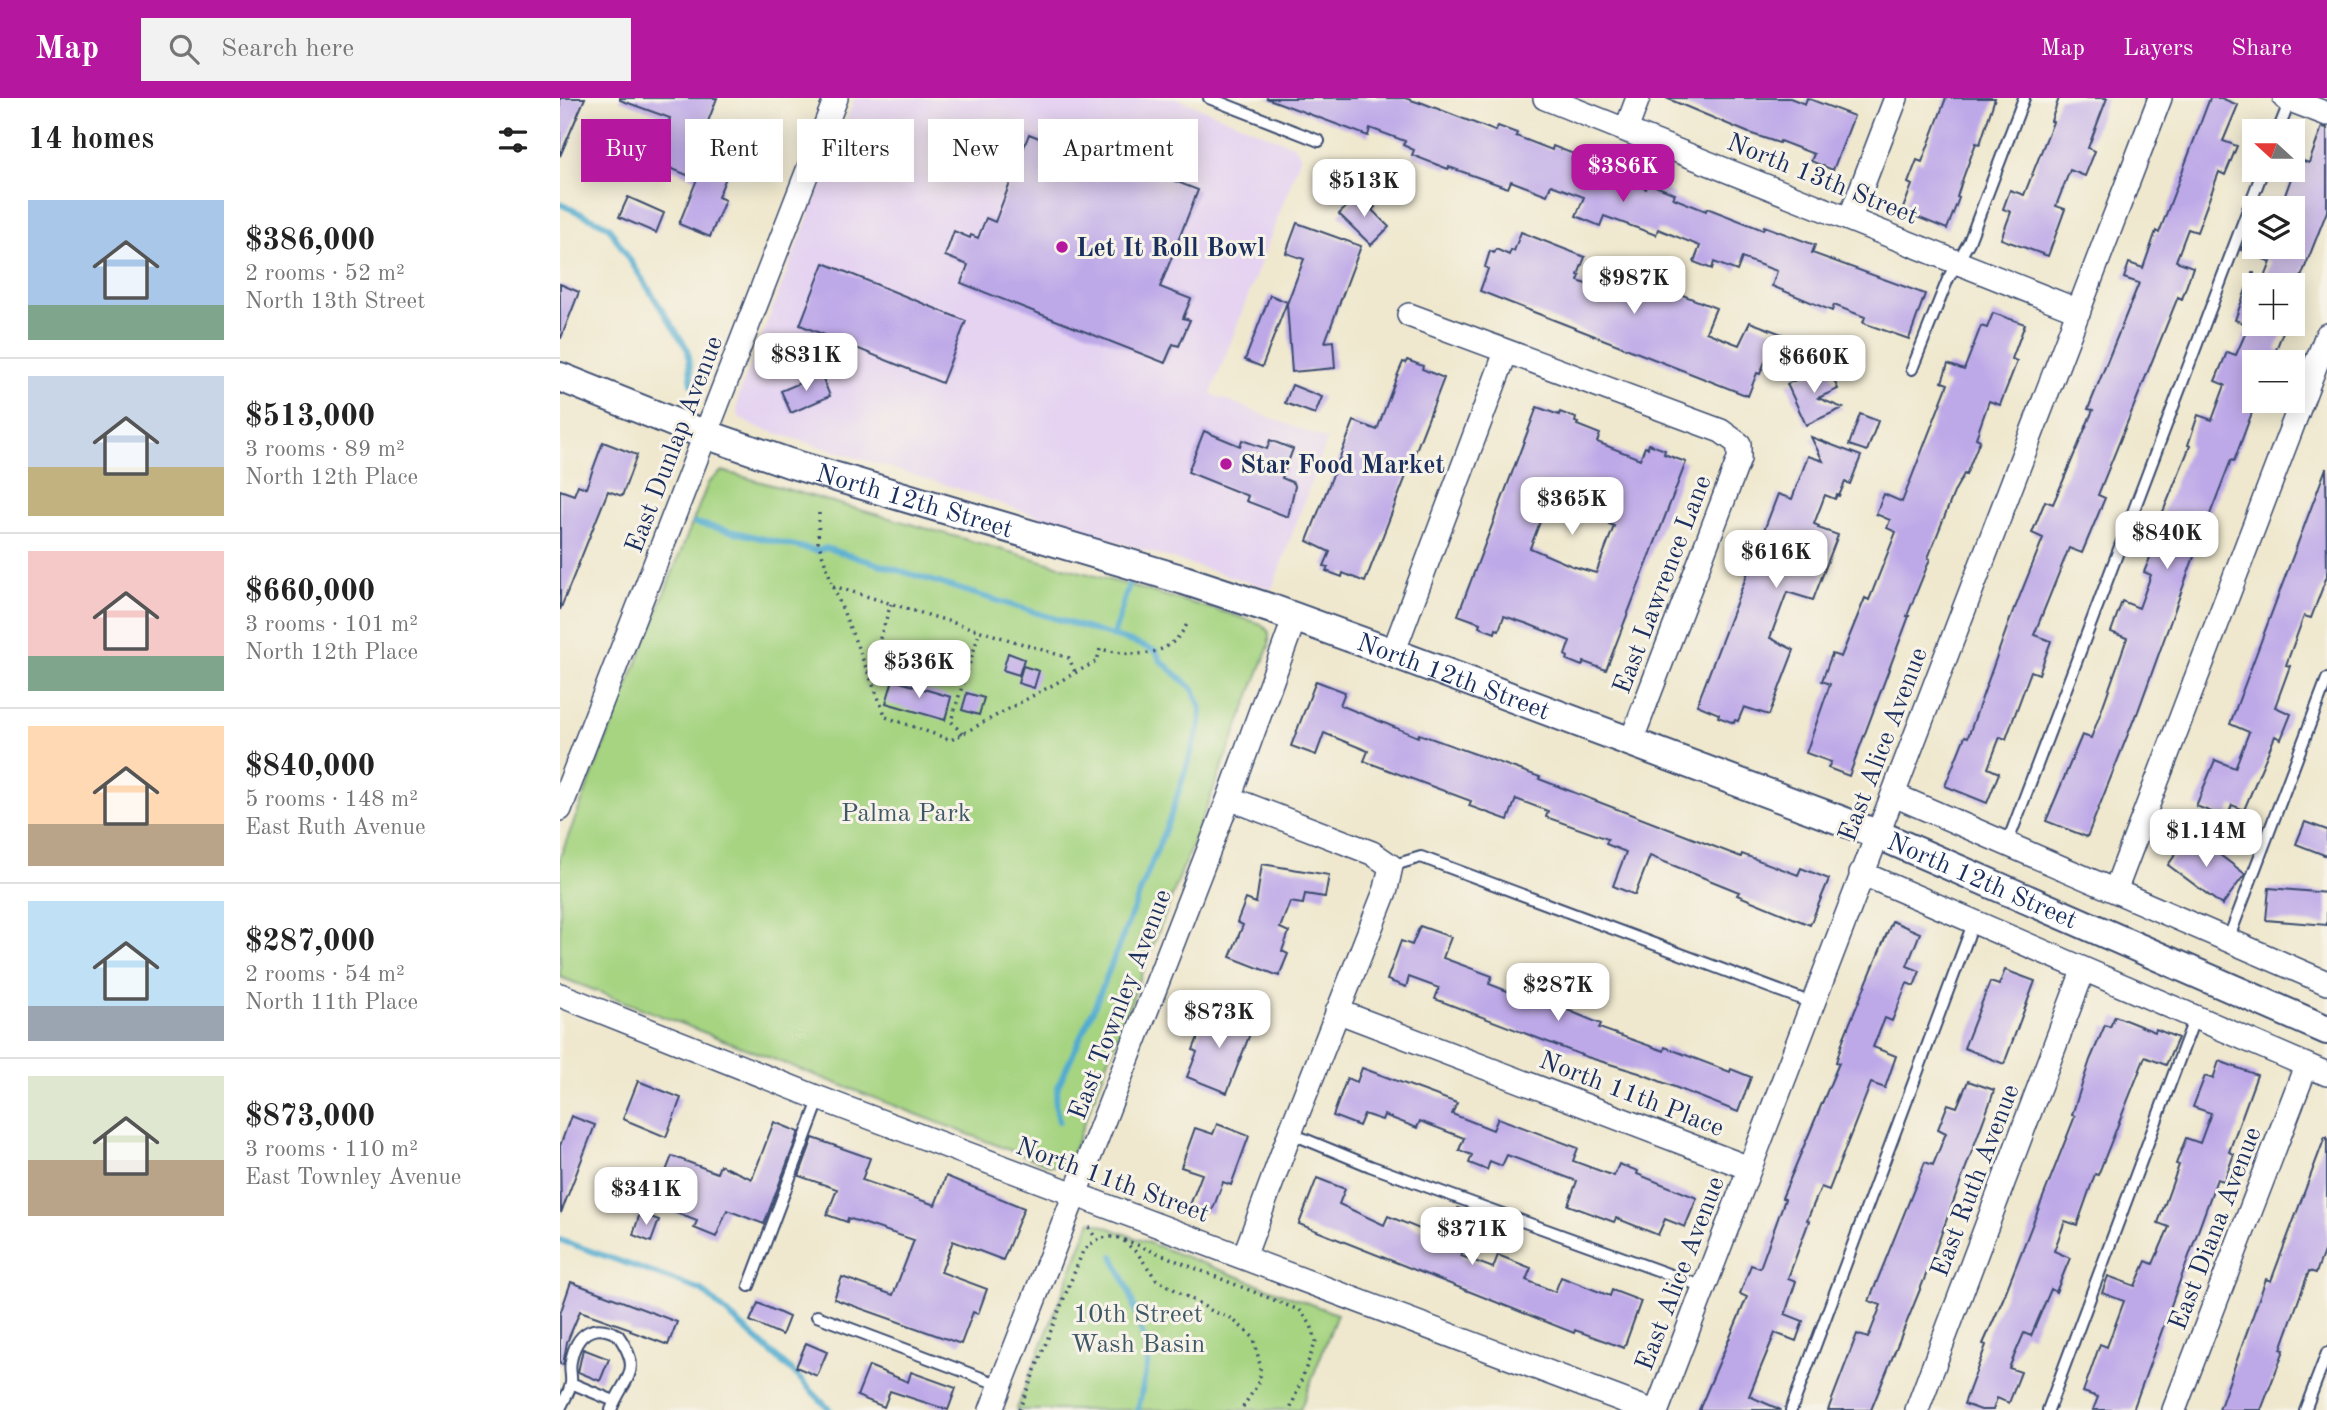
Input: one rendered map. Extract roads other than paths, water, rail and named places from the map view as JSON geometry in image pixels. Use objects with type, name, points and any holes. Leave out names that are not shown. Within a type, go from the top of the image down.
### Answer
[{"type":"street","name":"East Dunlap Avenue","points":[[560,809],[836,98]]},
{"type":"street","name":"North 13th Street","points":[[1545,98],[2079,311]]},
{"type":"street","points":[[1626,130],[1638,98]]},
{"type":"street","points":[[1850,218],[1896,98]]},
{"type":"street","name":"East Alice Avenue","points":[[1657,1410],[2160,98]]},
{"type":"street","points":[[2289,99],[2327,114]]},
{"type":"street","points":[[1393,653],[1506,352],[1409,315]]},
{"type":"street","points":[[2115,891],[2327,335]]},
{"type":"street","name":"East Lawrence Lane","points":[[1506,352],[1721,431],[1738,444],[1739,459],[1630,744]]},
{"type":"street","name":"North 12th Street","points":[[560,377],[789,463],[1184,580],[1393,653],[1630,744],[1877,834],[2326,1026]]},
{"type":"street","name":"East Townley Avenue","points":[[991,1410],[1229,798],[1295,617]]},
{"type":"street","name":"North 12th Street","points":[[1894,795],[2327,983]]},
{"type":"street","points":[[1229,798],[1373,853],[1391,866],[1386,889],[1244,1257]]},
{"type":"street","name":"North 12th Street","points":[[1861,873],[2317,1070]]},
{"type":"street","name":"East Ruth Avenue","points":[[1917,1410],[2083,971]]},
{"type":"street","name":"North 11th Street","points":[[560,995],[820,1098],[1649,1410]]},
{"type":"street","name":"North 11th Place","points":[[1338,1011],[1749,1168]]},
{"type":"street","name":"East Diana Avenue","points":[[2174,1410],[2317,1070]]},
{"type":"lane","points":[[1209,98],[1319,141]]},
{"type":"lane","points":[[1913,369],[1948,279],[1969,242],[2024,98]]},
{"type":"lane","points":[[2282,119],[2289,99]]},
{"type":"lane","points":[[2007,844],[2258,182]]},
{"type":"lane","points":[[2228,940],[2327,679]]},
{"type":"lane","points":[[1391,866],[1421,857],[1812,1003]]},
{"type":"lane","points":[[1791,1410],[1974,921]]},
{"type":"lane","points":[[2048,1410],[2195,1017]]},
{"type":"lane","points":[[749,1286],[820,1098]]},
{"type":"lane","points":[[1290,1133],[1383,1171],[1704,1287]]},
{"type":"lane","points":[[817,1317],[1000,1385]]},
{"type":"lane","points":[[560,1409],[571,1383],[571,1361],[581,1338],[596,1328],[610,1330],[618,1335],[632,1364],[628,1379],[613,1406],[571,1383]]},
{"type":"lane","points":[[2305,1410],[2327,1353]]},
{"type":"waterway","points":[[560,204],[608,226],[688,350],[692,385]]},
{"type":"waterway","points":[[695,523],[817,551],[826,548],[1135,643],[1156,651],[1160,660],[1193,689],[1201,708],[1200,725],[1171,815],[1094,1008],[1058,1086],[1055,1104],[1059,1121]]},
{"type":"waterway","points":[[1113,637],[1133,571]]},
{"type":"waterway","points":[[560,1240],[701,1290],[793,1372],[830,1410]]},
{"type":"waterway","points":[[1113,1256],[1129,1291],[1149,1356],[1138,1410]]},
{"type":"place","name":"Let It Roll Bowl","points":[[1062,247]]},
{"type":"place","name":"Star Food Market","points":[[1226,464]]},
{"type":"park label","name":"Palma Park","points":[[906,812]]},
{"type":"park label","name":"10th Street Wash Basin","points":[[1138,1328]]}]
